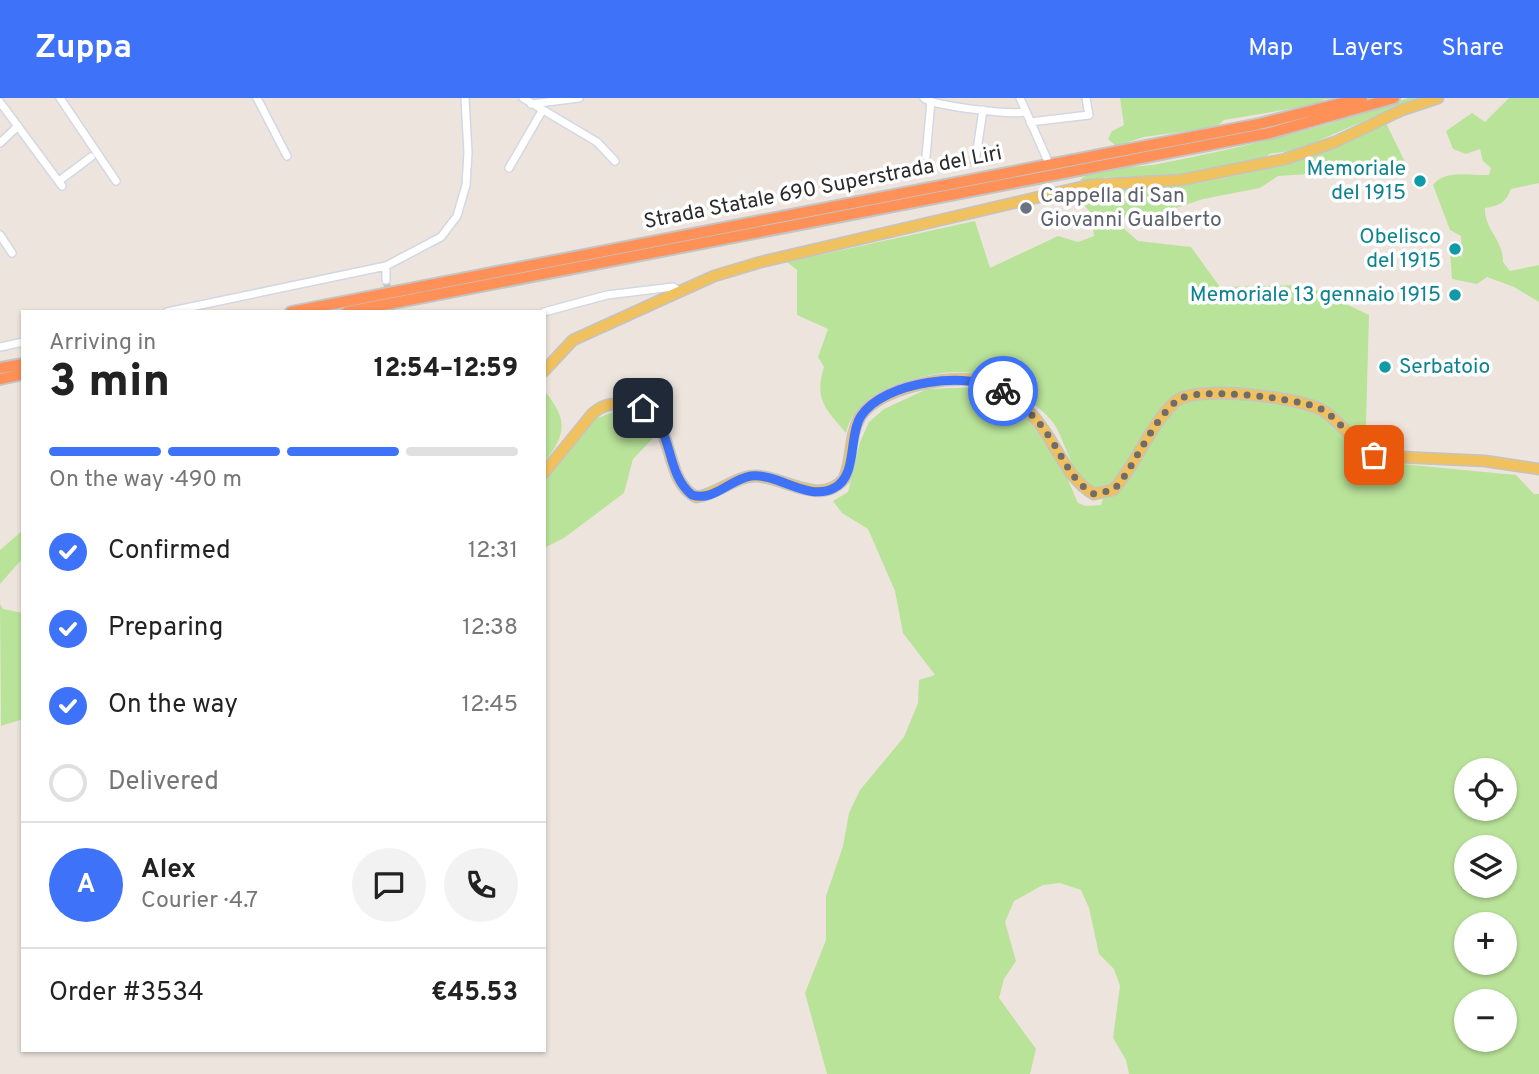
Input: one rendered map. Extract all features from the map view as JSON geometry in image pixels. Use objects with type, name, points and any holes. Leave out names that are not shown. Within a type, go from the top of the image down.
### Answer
[{"type":"highway","name":"Strada Statale 690 Superstrada del Liri","points":[[301,310],[1259,124],[1362,98]]},
{"type":"highway","name":"Strada Statale 690 Superstrada del Liri","points":[[356,310],[1256,135],[1316,122],[1394,98]]},
{"type":"highway","points":[[0,368],[21,363]]},
{"type":"highway","points":[[0,379],[21,374]]},
{"type":"main road","points":[[546,369],[573,340],[714,276],[761,262],[1081,187],[1181,180],[1285,159],[1313,151],[1402,110],[1438,98]]},
{"type":"main road","points":[[546,471],[600,406],[617,403],[643,408],[659,422],[679,480],[696,497],[708,496],[754,476],[773,478],[810,491],[826,491],[835,488],[844,479],[854,430],[867,409],[897,390],[960,379],[988,383],[1032,414],[1048,435],[1074,480],[1094,494],[1113,490],[1138,458],[1171,407],[1181,397],[1191,395],[1233,394],[1294,399],[1340,423],[1367,451],[1380,456],[1485,461],[1539,469]]},
{"type":"street","points":[[60,98],[116,181]]},
{"type":"street","points":[[257,98],[287,156]]},
{"type":"street","points":[[177,310],[386,266],[441,237],[457,216],[468,166],[465,98]]},
{"type":"street","points":[[523,98],[597,142],[615,161]]},
{"type":"street","points":[[531,104],[579,98]]},
{"type":"street","points":[[1020,98],[1047,159]]},
{"type":"street","points":[[1030,122],[1089,115],[1086,98]]},
{"type":"street","points":[[926,156],[928,100],[1014,114],[1025,112]]},
{"type":"street","points":[[0,102],[61,183],[91,157]]},
{"type":"street","points":[[975,163],[983,110]]},
{"type":"street","points":[[509,168],[542,111]]},
{"type":"street","points":[[0,143],[18,127]]},
{"type":"street","points":[[0,235],[12,253]]},
{"type":"street","points":[[386,266],[386,280]]},
{"type":"street","points":[[546,311],[607,295],[673,287],[680,291]]},
{"type":"street","points":[[0,346],[21,342]]},
{"type":"green space","points":[[1120,98],[1343,98],[1325,99],[1313,105],[1224,120],[1216,127],[1144,137],[1116,146],[1108,139],[1112,131],[1124,125]]},
{"type":"green space","points":[[1408,98],[1417,98],[1297,150],[1269,154],[1263,160],[1201,174],[1133,179],[1106,177],[1087,183],[1080,180],[1095,172],[1158,164],[1284,136],[1347,119]]},
{"type":"green space","points":[[1509,98],[1539,98],[1539,183],[1511,189],[1502,203],[1485,208],[1486,215],[1503,262],[1510,271],[1539,265],[1539,302],[1514,287],[1487,277],[1477,284],[1452,279],[1450,252],[1462,257],[1461,236],[1450,230],[1433,185],[1451,175],[1489,175],[1491,168],[1483,161],[1480,149],[1466,154],[1453,149],[1446,131],[1472,113],[1485,122]]},
{"type":"green space","points":[[1386,123],[1408,168],[1393,174],[1325,173],[1278,176],[1260,188],[1203,199],[1146,218],[1122,218],[1121,226],[1138,241],[1191,247],[1220,287],[1306,285],[1369,315],[1366,425],[1381,462],[1516,475],[1534,494],[1539,494],[1539,1074],[1129,1074],[1126,1060],[1113,1038],[1120,986],[1114,969],[1099,954],[1089,908],[1081,890],[1060,883],[1043,885],[1014,901],[1005,922],[1016,961],[1004,979],[999,998],[1036,1049],[1030,1074],[827,1074],[805,993],[826,940],[826,896],[843,846],[849,813],[860,790],[904,737],[918,703],[919,680],[935,675],[903,633],[895,591],[868,529],[842,513],[833,501],[848,492],[860,442],[869,422],[884,409],[927,389],[980,387],[1004,396],[1024,414],[1062,466],[1078,503],[1086,506],[1101,505],[1106,489],[1095,488],[1080,476],[1056,427],[1042,410],[1009,386],[979,374],[948,372],[898,384],[872,397],[858,408],[846,433],[827,410],[821,396],[824,367],[818,357],[828,329],[797,315],[797,270],[787,262],[975,221],[990,268],[1058,236],[1078,242],[1094,236],[1091,213],[1072,192],[1202,182],[1283,164],[1335,146]]},
{"type":"green space","points":[[546,393],[561,418],[562,426],[546,460]]},
{"type":"green space","points":[[616,411],[629,413],[640,417],[657,434],[633,459],[624,493],[564,538],[546,547],[546,478],[595,419]]},
{"type":"green space","points":[[21,532],[21,560],[0,584],[0,550]]},
{"type":"green space","points":[[0,604],[3,609],[21,613],[21,720],[1,726]]},
{"type":"tunnel","points":[[386,280],[392,310]]},
{"type":"way so far","points":[[1003,391],[1032,414],[1048,435],[1074,480],[1094,494],[1113,490],[1119,484],[1162,418],[1185,396],[1233,394],[1294,399],[1322,410],[1374,455]]},
{"type":"place","name":"Memoriale del 1915","points":[[1420,181]]},
{"type":"place","name":"Cappella di San Giovanni Gualberto","points":[[1026,208]]},
{"type":"place","name":"Obelisco del 1915","points":[[1455,249]]},
{"type":"place","name":"Memoriale 13 gennaio 1915","points":[[1455,295]]},
{"type":"place","name":"Serbatoio","points":[[1385,367]]},
{"type":"route","points":[[643,408],[659,422],[679,480],[687,491],[696,497],[708,496],[743,478],[754,476],[773,478],[810,491],[831,490],[844,479],[848,471],[854,430],[860,416],[881,398],[897,390],[960,379],[988,383],[1003,391]]}]
